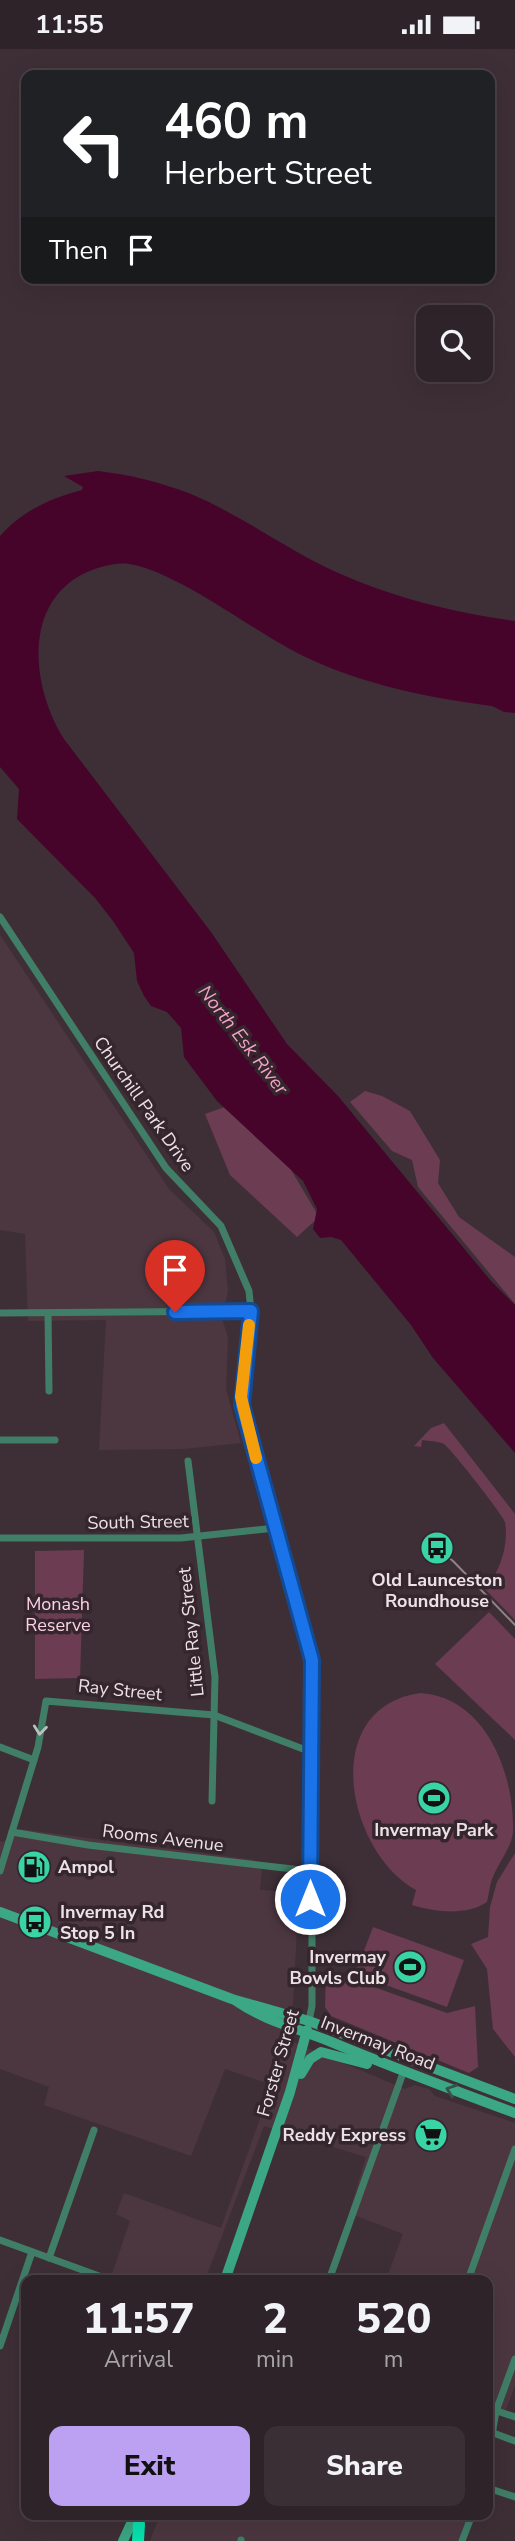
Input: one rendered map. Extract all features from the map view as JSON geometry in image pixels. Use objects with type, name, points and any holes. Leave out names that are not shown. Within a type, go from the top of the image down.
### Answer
[{"type":"highway","points":[[136,2541],[138,2520]]},
{"type":"main road","name":"Invermay Road","points":[[0,1912],[232,1999],[309,2021],[515,2099]]},
{"type":"main road","name":"Invermay Road","points":[[232,1999],[252,2013],[398,2071],[515,2113]]},
{"type":"main road","name":"Forster Street","points":[[227,2275],[285,2106],[309,2021]]},
{"type":"main road","points":[[285,2106],[305,2065],[321,2052],[398,2071]]},
{"type":"main road","points":[[123,2541],[137,2520]]},
{"type":"street","name":"Churchill Park Drive","points":[[0,917],[166,1168],[222,1226],[249,1291],[251,1311]]},
{"type":"street","points":[[0,1313],[251,1311]]},
{"type":"street","name":"Forster Street","points":[[251,1311],[242,1405],[311,1651],[312,2006],[309,2021]]},
{"type":"street","points":[[48,1313],[49,1391]]},
{"type":"street","points":[[0,1440],[55,1440]]},
{"type":"street","name":"Little Ray Street","points":[[188,1461],[215,1677],[212,1801]]},
{"type":"street","name":"South Street","points":[[0,1538],[197,1537],[275,1528]]},
{"type":"street","name":"Ray Street","points":[[34,1760],[46,1701],[214,1716],[311,1752]]},
{"type":"street","points":[[0,1747],[34,1760],[12,1832],[3,1849],[0,1871]]},
{"type":"street","name":"Rooms Avenue","points":[[12,1832],[88,1845],[310,1871]]},
{"type":"street","points":[[332,2275],[398,2071]]},
{"type":"street","points":[[49,2258],[94,2130]]},
{"type":"street","points":[[470,2275],[515,2149]]},
{"type":"street","points":[[0,2240],[96,2275]]},
{"type":"street","points":[[24,2275],[32,2252]]},
{"type":"street","points":[[0,2346],[21,2284]]},
{"type":"street","points":[[493,2407],[515,2359]]},
{"type":"street","points":[[493,2409],[515,2417]]},
{"type":"street","points":[[493,2433],[515,2441]]},
{"type":"street","points":[[493,2490],[515,2497]]},
{"type":"street","points":[[462,2541],[470,2520]]},
{"type":"shaded area","points":[[0,935],[169,1189],[214,1232],[225,1259],[228,1291],[222,1319],[228,1337],[226,1389],[241,1443],[183,1449],[99,1450],[106,1320],[28,1321],[25,1234],[0,1230]]},
{"type":"shaded area","points":[[20,1829],[254,1860],[262,1870],[260,1890],[299,1892],[291,2041],[405,2089],[415,2085],[429,2089],[435,2096],[515,2123],[515,2385],[505,2412],[493,2408],[493,2275],[388,2275],[403,2234],[349,2213],[366,2157],[264,2126],[207,2275],[112,2275],[130,2221],[116,2214],[124,2193],[221,2228],[272,2085],[225,2069],[191,2156],[44,2105],[49,2087],[0,2069],[0,1841],[3,1842]]},
{"type":"shaded area","points":[[158,2520],[468,2520],[461,2541],[150,2541]]},
{"type":"green space","points":[[365,1091],[382,1096],[410,1111],[440,1160],[438,1183],[459,1217],[515,1257],[515,1304],[418,1187],[412,1160],[392,1151],[350,1102]]},
{"type":"green space","points":[[230,1105],[287,1163],[319,1217],[297,1237],[230,1175],[205,1114]]},
{"type":"green space","points":[[444,1423],[515,1514],[515,1620],[485,1589],[499,1566],[504,1549],[505,1522],[444,1444],[422,1440],[421,1447],[414,1446],[431,1428]]},
{"type":"green space","name":"Monash Reserve","points":[[84,1550],[80,1678],[35,1679],[35,1551]]},
{"type":"green space","points":[[489,1612],[515,1639],[515,1740],[435,1664]]},
{"type":"green space","name":"Invermay Park","points":[[420,1693],[443,1698],[463,1708],[479,1723],[492,1742],[509,1787],[512,1839],[492,1879],[487,1902],[470,1909],[440,1911],[412,1905],[416,1890],[392,1871],[373,1845],[360,1814],[354,1783],[355,1752],[366,1725],[388,1704]]},
{"type":"green space","points":[[515,1853],[515,2057],[493,2029],[487,1969],[471,1944],[488,1937],[490,1907],[497,1882]]},
{"type":"green space","name":"Invermay Bowls Club","points":[[373,1927],[464,1960],[447,2007],[355,1974]]},
{"type":"green space","points":[[326,1970],[447,2013],[475,2006],[478,2067],[469,2073],[331,2016],[325,2007]]},
{"type":"water","name":"North Esk River","points":[[98,471],[145,479],[191,494],[317,563],[402,597],[515,621],[515,713],[504,712],[492,706],[413,693],[336,670],[288,648],[167,577],[129,564],[111,565],[83,574],[63,588],[50,606],[42,627],[39,650],[45,697],[64,739],[211,932],[287,1044],[338,1096],[491,1281],[515,1305],[515,1453],[433,1358],[411,1325],[341,1240],[320,1238],[313,1229],[317,1209],[303,1181],[217,1101],[184,1057],[181,1028],[167,1012],[151,1006],[144,996],[137,981],[134,953],[113,921],[95,898],[17,819],[19,789],[0,767],[0,536],[18,519],[38,507],[82,490],[83,487],[64,476]]},
{"type":"tram line","points":[[432,1544],[453,1561],[515,1625]]},
{"type":"slow traffic","points":[[249,1325],[241,1397],[256,1458]]},
{"type":"place","name":"Old Launceston Roundhouse","points":[[437,1548]]},
{"type":"place","name":"Invermay Park","points":[[434,1798]]},
{"type":"place","name":"Ampol","points":[[34,1867]]},
{"type":"place","name":"Invermay Rd Stop 5 In","points":[[35,1922]]},
{"type":"place","name":"Invermay Bowls Club","points":[[410,1967]]},
{"type":"place","name":"Reddy Express","points":[[431,2135]]},
{"type":"route","points":[[175,1312],[251,1311],[241,1387],[242,1405],[312,1660],[310,1899]]}]
